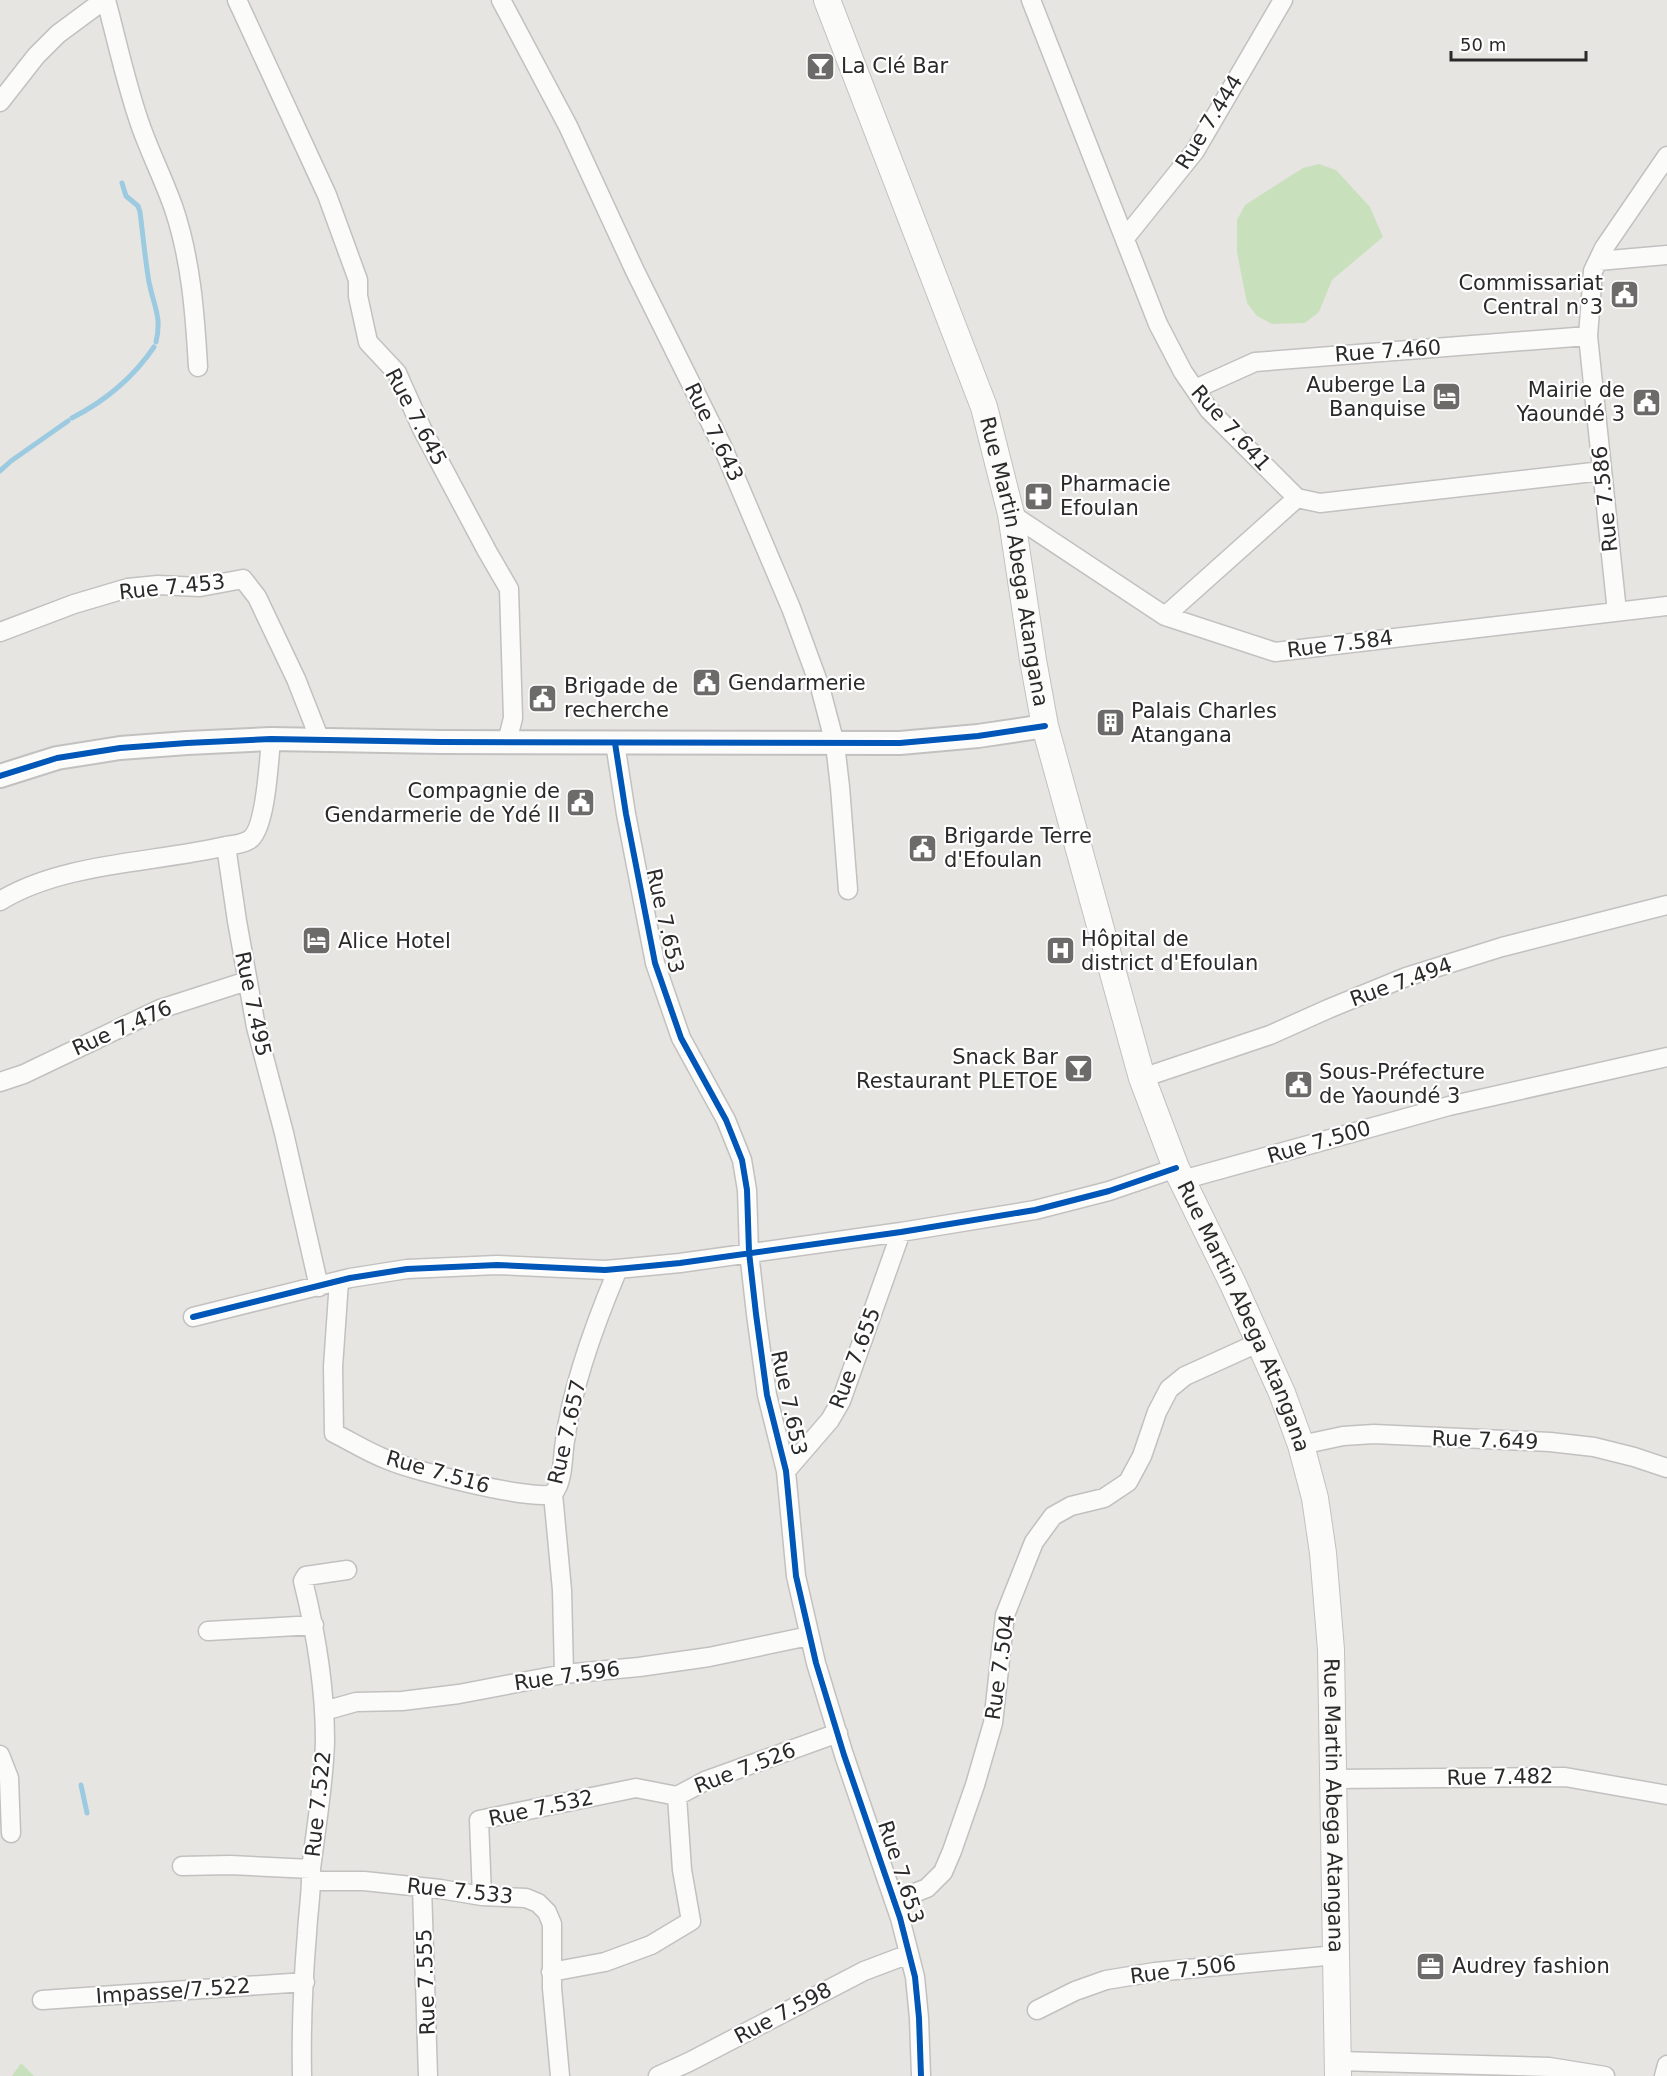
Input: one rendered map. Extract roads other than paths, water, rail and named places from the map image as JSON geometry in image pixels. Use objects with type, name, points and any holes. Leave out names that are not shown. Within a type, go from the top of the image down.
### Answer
[{"type":"main road","name":"Rue Martin Abega Atangana","points":[[827,0],[984,407],[1011,514],[1045,726],[1142,1078],[1179,1174],[1282,1393],[1301,1445],[1315,1498],[1323,1553],[1331,1650],[1338,2069]]},
{"type":"street","points":[[0,102],[36,56],[51,41],[105,0],[132,99],[174,208],[182,237],[196,321],[198,367]]},
{"type":"street","name":"Rue 7.645","points":[[237,0],[327,195],[358,280],[358,296],[368,342],[397,373],[422,429],[509,589],[513,718],[507,742]]},
{"type":"street","name":"Rue 7.643","points":[[501,0],[568,126],[743,491],[805,643],[820,687],[835,744],[848,890]]},
{"type":"street","name":"Rue 7.641","points":[[1031,0],[1158,324],[1183,372],[1209,410],[1297,498]]},
{"type":"street","name":"Rue 7.444","points":[[1125,238],[1194,151],[1282,0]]},
{"type":"street","name":"Rue 7.586","points":[[1617,612],[1587,336],[1593,271],[1604,248],[1667,156]]},
{"type":"street","points":[[1598,261],[1667,255]]},
{"type":"street","name":"Rue 7.460","points":[[1195,389],[1256,362],[1587,336]]},
{"type":"street","points":[[1165,616],[1297,498],[1320,503],[1602,471]]},
{"type":"street","name":"Rue 7.584","points":[[1011,514],[1165,616],[1275,652],[1667,606]]},
{"type":"street","name":"Rue 7.453","points":[[0,632],[74,604],[129,588],[158,585],[200,587],[243,579],[258,597],[296,680],[320,740]]},
{"type":"street","points":[[0,776],[57,758],[120,748],[271,739],[900,743],[978,736],[1045,726]]},
{"type":"street","points":[[0,901],[48,880],[249,840],[258,830],[262,815],[271,739]]},
{"type":"street","name":"Rue 7.653","points":[[615,742],[626,814],[655,963],[681,1038],[726,1120],[742,1160],[747,1190],[749,1252],[767,1395],[786,1471],[796,1576],[809,1636],[838,1733],[894,1901],[915,1977],[921,2076]]},
{"type":"street","name":"Rue 7.495","points":[[226,846],[256,1027],[287,1144],[319,1287]]},
{"type":"street","name":"Rue 7.494","points":[[1142,1078],[1270,1035],[1406,977],[1502,947],[1667,905]]},
{"type":"street","name":"Rue 7.476","points":[[0,1082],[24,1074],[160,1009],[247,981]]},
{"type":"street","name":"Rue 7.500","points":[[193,1317],[378,1272],[447,1266],[497,1265],[618,1269],[680,1263],[901,1232],[1035,1210],[1449,1106],[1667,1057]]},
{"type":"street","name":"Rue 7.655","points":[[786,1471],[830,1420],[841,1401],[901,1232]]},
{"type":"street","name":"Rue 7.657","points":[[564,1674],[562,1590],[553,1494],[560,1478],[573,1394],[618,1269]]},
{"type":"street","name":"Rue 7.516","points":[[339,1281],[333,1367],[334,1433],[388,1460],[419,1470],[519,1493],[547,1496],[553,1494]]},
{"type":"street","name":"Rue 7.504","points":[[894,1901],[927,1888],[943,1872],[952,1851],[975,1785],[993,1722],[1005,1615],[1034,1542],[1053,1516],[1071,1506],[1104,1498],[1128,1482],[1142,1456],[1157,1412],[1169,1389],[1185,1376],[1260,1342]]},
{"type":"street","name":"Rue 7.649","points":[[1301,1445],[1343,1436],[1374,1434],[1550,1442],[1594,1447],[1667,1468]]},
{"type":"street","name":"Rue 7.522","points":[[302,2076],[311,1875],[325,1742],[324,1711],[314,1624],[303,1581],[306,1576],[346,1570]]},
{"type":"street","points":[[208,1631],[314,1624]]},
{"type":"street","name":"Rue 7.596","points":[[324,1711],[356,1702],[402,1701],[459,1694],[564,1674],[709,1657],[809,1636]]},
{"type":"street","name":"Rue 7.526","points":[[551,1972],[606,1962],[651,1945],[691,1921],[682,1870],[677,1796],[705,1781],[838,1733]]},
{"type":"street","points":[[0,1755],[9,1778],[11,1833]]},
{"type":"street","name":"Rue 7.482","points":[[1332,1779],[1565,1777],[1667,1795]]},
{"type":"street","name":"Rue 7.532","points":[[482,1896],[479,1820],[636,1788],[677,1796]]},
{"type":"street","name":"Rue 7.533","points":[[182,1866],[230,1864],[482,1896],[526,1898],[537,1903],[548,1912],[552,1924],[551,1972],[560,2076]]},
{"type":"street","name":"Rue 7.555","points":[[422,1887],[428,2076]]},
{"type":"street","name":"Rue 7.598","points":[[658,2076],[854,1976],[909,1954]]},
{"type":"street","name":"Rue 7.506","points":[[1037,2010],[1075,1991],[1106,1980],[1155,1972],[1336,1954]]},
{"type":"street","name":"Impasse/7.522","points":[[42,2000],[305,1982]]},
{"type":"street","points":[[1664,2076],[1667,2065]]},
{"type":"street","points":[[1338,2069],[1549,2067],[1605,2076]]},
{"type":"waterway","points":[[122,183],[126,196],[138,206],[140,212],[149,282],[158,319],[156,342]]},
{"type":"waterway","points":[[72,418],[118,388],[154,347]]},
{"type":"waterway","points":[[0,471],[68,421]]},
{"type":"waterway","points":[[81,1785],[87,1813]]},
{"type":"place","name":"La Clé Bar","points":[[820,66]]},
{"type":"place","name":"Commissariat Central n°3","points":[[1624,295]]},
{"type":"place","name":"Auberge La Banquise","points":[[1447,397]]},
{"type":"place","name":"Mairie de Yaoundé 3","points":[[1646,402]]},
{"type":"place","name":"Pharmacie Efoulan","points":[[1039,496]]},
{"type":"place","name":"Gendarmerie","points":[[707,683]]},
{"type":"place","name":"Brigade de recherche","points":[[543,698]]},
{"type":"place","name":"Palais Charles Atangana","points":[[1110,723]]},
{"type":"place","name":"Compagnie de Gendarmerie de Ydé II","points":[[581,803]]},
{"type":"place","name":"Brigarde Terre d'Efoulan","points":[[923,848]]},
{"type":"place","name":"Alice Hotel","points":[[317,941]]},
{"type":"place","name":"Hôpital de district d'Efoulan","points":[[1060,951]]},
{"type":"place","name":"Snack Bar Restaurant PLETOE","points":[[1079,1069]]},
{"type":"place","name":"Sous-Préfecture de Yaoundé 3","points":[[1298,1084]]},
{"type":"place","name":"Audrey fashion","points":[[1431,1966]]}]
